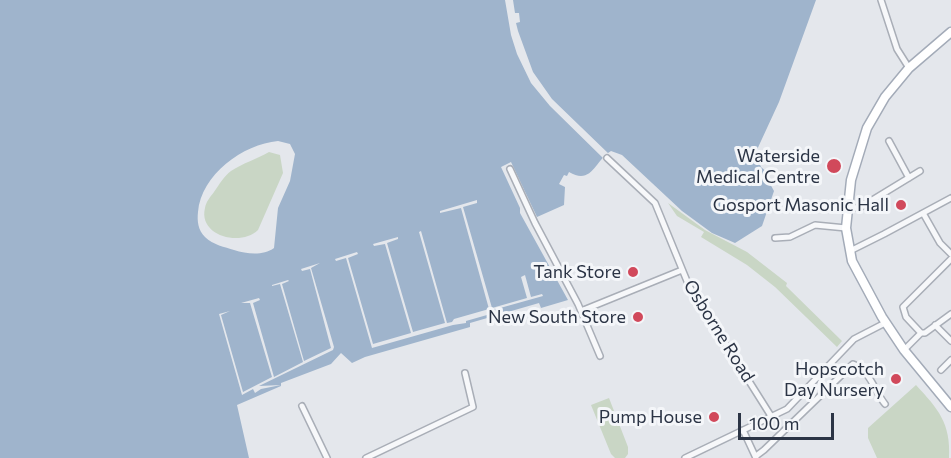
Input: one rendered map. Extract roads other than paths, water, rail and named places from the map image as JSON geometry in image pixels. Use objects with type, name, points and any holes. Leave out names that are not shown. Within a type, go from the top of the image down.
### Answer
[{"type":"main road","points":[[951,32],[909,68],[885,97],[867,128],[851,180],[846,228],[850,251],[858,273],[885,323],[951,407]]},
{"type":"street","points":[[881,0],[897,49],[909,68]]},
{"type":"street","points":[[888,141],[909,178]]},
{"type":"street","name":"Osborne Road","points":[[608,158],[655,203],[693,294],[771,416]]},
{"type":"street","points":[[510,169],[581,311],[600,356]]},
{"type":"street","points":[[847,209],[861,207],[920,171]]},
{"type":"street","points":[[850,251],[951,198]]},
{"type":"street","points":[[921,333],[906,317],[903,307],[951,257],[940,243],[924,213]]},
{"type":"street","points":[[774,238],[790,237],[815,225],[846,228]]},
{"type":"street","points":[[581,311],[682,270]]},
{"type":"street","points":[[904,350],[921,333],[925,333],[951,314]]},
{"type":"street","points":[[685,458],[694,456],[791,406],[855,338],[885,323]]},
{"type":"street","points":[[935,325],[951,341]]},
{"type":"street","points":[[838,356],[849,367]]},
{"type":"street","points":[[941,370],[951,360]]},
{"type":"street","points":[[743,430],[756,457],[849,367],[855,364],[872,381],[877,394],[885,404]]},
{"type":"street","points":[[366,458],[470,408],[474,404],[465,373]]},
{"type":"street","points":[[302,406],[327,458]]},
{"type":"water","points":[[0,0],[816,0],[779,102],[755,154],[761,167],[769,174],[769,182],[774,191],[762,226],[735,243],[712,233],[682,211],[622,155],[611,151],[588,174],[583,176],[569,172],[567,176],[564,175],[559,184],[565,187],[564,205],[537,217],[511,162],[501,167],[520,208],[520,213],[568,300],[541,308],[539,303],[470,323],[470,327],[365,357],[352,363],[341,353],[331,364],[281,383],[281,386],[237,405],[249,458],[0,458]],"holes":[[[278,141],[290,144],[295,154],[290,181],[278,208],[274,248],[255,254],[219,245],[205,237],[198,225],[198,212],[201,198],[215,174],[238,155],[251,148]]]},
{"type":"place","name":"Waterside Medical Centre","points":[[834,166]]},
{"type":"place","name":"Gosport Masonic Hall","points":[[901,205]]},
{"type":"place","name":"Tank Store","points":[[633,272]]},
{"type":"place","name":"New South Store","points":[[638,317]]},
{"type":"place","name":"Hopscotch Day Nursery","points":[[896,379]]},
{"type":"place","name":"Pump House","points":[[714,417]]}]
